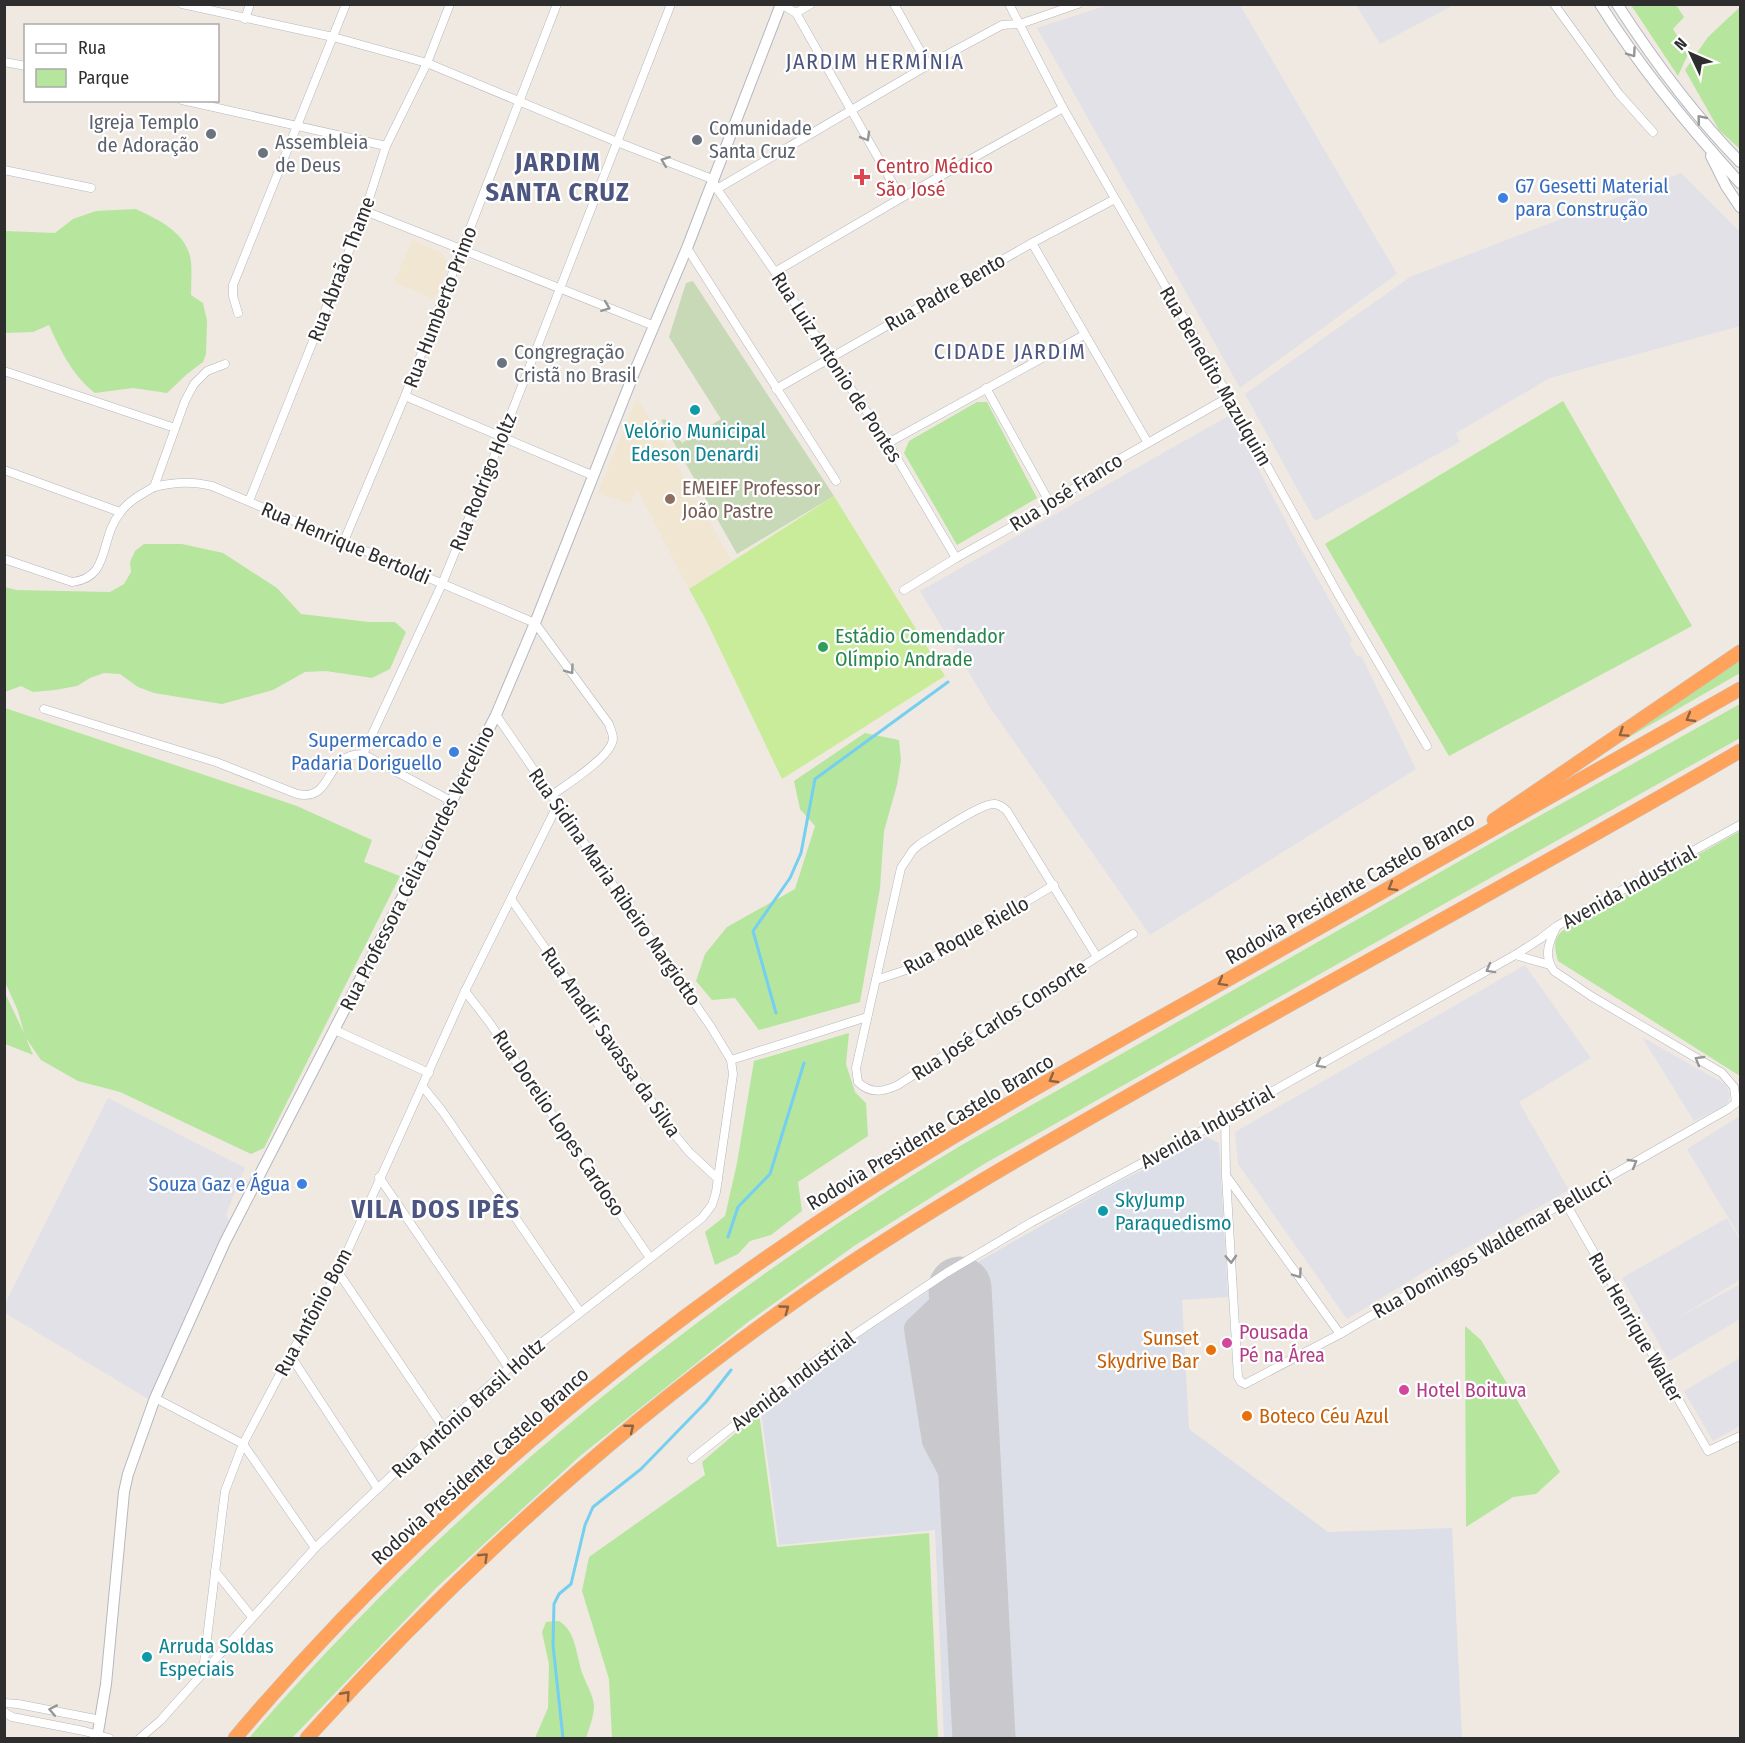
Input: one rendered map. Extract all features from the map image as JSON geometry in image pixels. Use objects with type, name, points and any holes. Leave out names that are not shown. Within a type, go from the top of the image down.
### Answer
[{"type":"highway","points":[[1425,867],[1740,652]]},
{"type":"highway","name":"Rodovia Presidente Castelo Branco","points":[[235,1738],[312,1651],[497,1471],[615,1370],[742,1276],[866,1191],[1007,1105],[1740,689]]},
{"type":"highway","points":[[307,1738],[405,1633],[542,1503],[661,1403],[797,1300],[905,1227],[1020,1158],[1740,751]]},
{"type":"highway","points":[[1697,777],[1740,756]]},
{"type":"main road","points":[[1600,4],[1648,75],[1740,183]]},
{"type":"main road","points":[[1617,4],[1662,71],[1716,137],[1740,162]]},
{"type":"main road","name":"Rua Professora Célia Lourdes Vercelino","points":[[98,1737],[122,1504],[128,1474],[155,1398],[228,1236],[496,715],[647,345],[652,325],[715,184],[781,5]]},
{"type":"main road","points":[[1716,137],[1740,155]]},
{"type":"main road","points":[[1706,145],[1726,186],[1740,207]]},
{"type":"street","points":[[182,4],[333,38],[427,63],[715,184],[1002,25],[1020,24],[1078,4]]},
{"type":"street","points":[[245,19],[250,4]]},
{"type":"street","points":[[238,313],[233,296],[233,285],[346,4]]},
{"type":"street","name":"Rua Abraão Thame","points":[[249,501],[365,211],[387,146],[427,63],[450,4]]},
{"type":"street","name":"Rua Humberto Primo","points":[[344,541],[405,396],[557,4]]},
{"type":"street","name":"Rua Rodrigo Holtz","points":[[363,754],[442,584],[502,437],[671,4]]},
{"type":"street","points":[[796,13],[812,4]]},
{"type":"street","points":[[894,4],[928,65]]},
{"type":"street","name":"Rua Benedito Mazulquim","points":[[1009,4],[1063,108],[1229,397],[1338,594],[1427,746]]},
{"type":"street","points":[[1554,4],[1618,94],[1653,132]]},
{"type":"street","points":[[781,5],[796,13],[901,198]]},
{"type":"street","points":[[4,62],[24,66]]},
{"type":"street","points":[[191,102],[387,146]]},
{"type":"street","points":[[775,272],[901,198],[1063,108]]},
{"type":"street","points":[[4,170],[91,188]]},
{"type":"street","name":"Rua Luiz Antonio de Pontes","points":[[715,184],[888,443],[956,558]]},
{"type":"street","name":"Rua Padre Bento","points":[[776,388],[1032,243],[1115,199]]},
{"type":"street","points":[[365,211],[652,325]]},
{"type":"street","points":[[1032,243],[1148,443]]},
{"type":"street","points":[[687,248],[836,482]]},
{"type":"street","points":[[888,443],[1084,335]]},
{"type":"street","points":[[4,559],[63,580],[81,581],[96,571],[108,532],[120,512],[138,496],[154,487],[194,384],[207,371],[225,364]]},
{"type":"street","points":[[4,372],[175,428]]},
{"type":"street","points":[[986,388],[1051,505]]},
{"type":"street","points":[[405,396],[594,476]]},
{"type":"street","name":"Rua José Franco","points":[[904,590],[1051,505],[1095,473],[1229,397]]},
{"type":"street","points":[[4,470],[120,512]]},
{"type":"street","name":"Rua Henrique Bertoldi","points":[[154,487],[177,482],[195,482],[212,486],[535,623]]},
{"type":"street","points":[[535,623],[609,724],[613,737],[612,745],[597,762],[552,795]]},
{"type":"street","points":[[44,709],[216,762],[304,795],[311,795],[323,787],[337,763],[345,757],[363,754],[451,801]]},
{"type":"street","name":"Rua Sidina Maria Ribeiro Margiotto","points":[[496,715],[717,1035],[731,1060]]},
{"type":"street","name":"Rua Antônio Bom","points":[[203,1672],[225,1491],[243,1444],[290,1355],[338,1272],[465,991],[558,804]]},
{"type":"street","points":[[731,1060],[867,1017],[899,876],[907,858],[920,844],[988,804],[994,804],[1007,811],[1098,957]]},
{"type":"street","name":"Avenida Industrial","points":[[692,1459],[821,1357],[946,1273],[1032,1222],[1515,955],[1557,926],[1740,825]]},
{"type":"street","name":"Rua Roque Riello","points":[[876,980],[921,965],[1054,885]]},
{"type":"street","name":"Rua Anadir Savassa da Silva","points":[[511,899],[675,1135],[689,1152],[718,1179]]},
{"type":"street","points":[[1515,955],[1550,965],[1548,952],[1550,939],[1557,926]]},
{"type":"street","name":"Rua José Carlos Consorte","points":[[867,1017],[856,1078],[861,1085],[873,1091],[889,1089],[1134,934]]},
{"type":"street","name":"Rua Domingos Waldemar Bellucci","points":[[1226,1176],[1238,1377],[1244,1383],[1250,1383],[1340,1335],[1728,1109],[1737,1100],[1734,1087],[1722,1073],[1590,996],[1562,977],[1550,965]]},
{"type":"street","name":"Rua Dorelio Lopes Cardoso","points":[[465,991],[489,1022],[650,1258]]},
{"type":"street","points":[[335,1030],[429,1073]]},
{"type":"street","name":"Rua Antônio Brasil Holtz","points":[[140,1738],[160,1721],[315,1548],[443,1427],[509,1368],[709,1211],[716,1192],[733,1083],[731,1060]]},
{"type":"street","points":[[423,1087],[443,1112],[580,1312]]},
{"type":"street","points":[[1225,1117],[1226,1176],[1340,1335]]},
{"type":"street","points":[[379,1177],[509,1368]]},
{"type":"street","name":"Rua Henrique Walter","points":[[1565,1202],[1708,1451],[1740,1436]]},
{"type":"street","points":[[338,1272],[443,1427]]},
{"type":"street","points":[[290,1355],[378,1489]]},
{"type":"street","points":[[155,1398],[243,1444],[315,1548]]},
{"type":"street","points":[[216,1571],[252,1617]]},
{"type":"street","points":[[4,1703],[101,1720]]},
{"type":"street","points":[[4,1712],[12,1717],[110,1738]]},
{"type":"shaded area","points":[[1111,4],[1240,5],[1397,274],[1240,388],[1037,28]]},
{"type":"shaded area","points":[[1356,5],[1454,5],[1380,44]]},
{"type":"shaded area","points":[[1681,173],[1740,232],[1740,326],[1550,378],[1456,433],[1460,442],[1315,521],[1245,394],[1410,277]]},
{"type":"shaded area","points":[[413,240],[443,254],[446,262],[446,271],[434,299],[394,282]]},
{"type":"shaded area","name":"EMEIEF Professor João Pastre","points":[[638,401],[665,443],[731,560],[689,589],[637,488],[630,504],[598,493],[635,403]]},
{"type":"shaded area","points":[[1230,415],[1352,640],[1350,644],[1356,655],[1362,657],[1416,769],[1150,935],[989,706],[920,591]]},
{"type":"shaded area","points":[[1525,965],[1591,1058],[1519,1102],[1569,1190],[1429,1269],[1347,1319],[1238,1164],[1235,1132]]},
{"type":"shaded area","points":[[1642,1037],[1725,1084],[1730,1093],[1728,1104],[1694,1121]]},
{"type":"shaded area","points":[[108,1098],[245,1168],[226,1214],[230,1224],[150,1400],[5,1313],[4,1306]]},
{"type":"shaded area","points":[[1740,1116],[1740,1237],[1687,1149]]},
{"type":"shaded area","points":[[1207,1137],[1219,1143],[1228,1297],[1182,1300],[1189,1429],[1328,1532],[1452,1528],[1462,1738],[944,1738],[935,1530],[779,1545],[761,1411],[835,1353],[938,1285],[1105,1189]]},
{"type":"shaded area","points":[[1727,1218],[1740,1241],[1740,1280],[1676,1319],[1740,1284],[1740,1319],[1669,1361],[1622,1278]]},
{"type":"shaded area","points":[[1740,1358],[1740,1426],[1713,1441],[1684,1391]]},
{"type":"green space","points":[[1631,5],[1676,5],[1684,17],[1673,29],[1688,54],[1678,76]]},
{"type":"green space","points":[[1740,7],[1740,149],[1719,130],[1685,70],[1708,37]]},
{"type":"green space","points":[[136,209],[171,229],[178,235],[189,252],[191,295],[203,303],[207,321],[206,354],[203,362],[167,393],[133,388],[95,393],[74,370],[49,325],[33,332],[5,333],[5,231],[55,233],[73,219],[96,211]]},
{"type":"green space","points":[[693,281],[834,496],[737,554],[661,420],[665,419],[682,443],[721,419],[669,337],[686,283]]},
{"type":"green space","points":[[1563,401],[1692,626],[1449,756],[1325,544]]},
{"type":"green space","points":[[977,402],[987,402],[1037,498],[957,545],[904,453],[909,441]]},
{"type":"green space","name":"Estádio Comendador Olímpio Andrade","points":[[834,496],[945,676],[782,779],[689,589]]},
{"type":"green space","points":[[144,544],[182,544],[223,553],[277,588],[301,614],[369,622],[395,622],[406,632],[390,669],[372,678],[326,671],[305,672],[273,690],[222,704],[154,693],[138,687],[120,674],[104,673],[77,686],[33,692],[21,686],[5,692],[5,587],[16,590],[110,592],[124,584],[131,572],[130,562],[135,551]]},
{"type":"green space","points":[[1740,657],[1740,673],[1619,743]]},
{"type":"green space","points":[[1740,704],[1740,738],[984,1164],[854,1246],[748,1322],[580,1456],[437,1587],[292,1738],[249,1738],[327,1652],[408,1569],[493,1490],[581,1414],[672,1342],[766,1273],[862,1208],[960,1146]]},
{"type":"green space","points":[[5,708],[297,806],[372,840],[364,862],[400,876],[264,1148],[251,1154],[120,1092],[78,1081],[41,1060],[26,1038],[33,1055],[5,1044],[5,993],[24,1033],[18,1011],[5,982]]},
{"type":"green space","points":[[865,733],[899,740],[901,760],[897,785],[884,831],[880,888],[860,1002],[759,1030],[735,998],[712,1000],[696,981],[705,954],[727,927],[795,889],[815,826],[800,809],[794,781]]},
{"type":"green space","points":[[1740,831],[1740,1076],[1558,961],[1555,945],[1562,931]]},
{"type":"green space","points":[[849,1033],[846,1064],[855,1092],[866,1103],[868,1136],[798,1182],[802,1211],[771,1235],[750,1241],[738,1254],[715,1265],[705,1232],[725,1216],[737,1163],[754,1061]]},
{"type":"green space","points":[[1465,1326],[1481,1340],[1560,1472],[1536,1494],[1513,1497],[1466,1527]]},
{"type":"green space","points":[[759,1413],[777,1547],[929,1533],[938,1738],[612,1738],[609,1679],[582,1591],[589,1557],[705,1475],[702,1462]]},
{"type":"green space","points":[[559,1621],[573,1638],[594,1706],[586,1738],[535,1738],[548,1708],[549,1664],[542,1632],[546,1622]]},
{"type":"waterway","points":[[776,1013],[753,931],[790,878],[801,853],[815,779],[948,682]]},
{"type":"waterway","points":[[728,1237],[738,1207],[770,1174],[804,1063]]},
{"type":"waterway","points":[[563,1738],[553,1645],[554,1604],[559,1594],[571,1584],[585,1525],[593,1507],[641,1469],[706,1402],[731,1370]]},
{"type":"taxiway","points":[[960,1288],[917,1329],[935,1441],[952,1473],[971,1501]]},
{"type":"taxiway","points":[[932,1423],[965,1378]]},
{"type":"runway","points":[[960,1288],[984,1738]]},
{"type":"place","name":"Igreja Templo de Adoração","points":[[211,134]]},
{"type":"place","name":"Comunidade Santa Cruz","points":[[697,140]]},
{"type":"place","name":"Assembleia de Deus","points":[[263,153]]},
{"type":"place","name":"Centro Médico São José","points":[[862,177]]},
{"type":"place","name":"G7 Gesetti Material para Construção","points":[[1503,198]]},
{"type":"place","name":"Congregração Cristã no Brasil","points":[[502,363]]},
{"type":"place","name":"Velório Municipal Edeson Denardi","points":[[695,410]]},
{"type":"place","name":"EMEIEF Professor João Pastre","points":[[670,499]]},
{"type":"place","name":"Estádio Comendador Olímpio Andrade","points":[[823,647]]},
{"type":"place","name":"Supermercado e Padaria Doriguello","points":[[454,752]]},
{"type":"place","name":"Souza Gaz e Água","points":[[302,1184]]},
{"type":"place","name":"SkyJump Paraquedismo","points":[[1103,1211]]},
{"type":"place","name":"Pousada Pé na Área","points":[[1227,1343]]},
{"type":"place","name":"Sunset Skydrive Bar","points":[[1211,1350]]},
{"type":"place","name":"Hotel Boituva","points":[[1404,1390]]},
{"type":"place","name":"Boteco Céu Azul","points":[[1247,1416]]},
{"type":"place","name":"Arruda Soldas Especiais","points":[[147,1657]]},
{"type":"district","name":"JARDIM HERMÍNIA","points":[[875,61]]},
{"type":"district","name":"JARDIM SANTA CRUZ","points":[[558,176]]},
{"type":"district","name":"CIDADE JARDIM","points":[[1010,351]]},
{"type":"district","name":"VILA DOS IPÊS","points":[[436,1209]]}]
